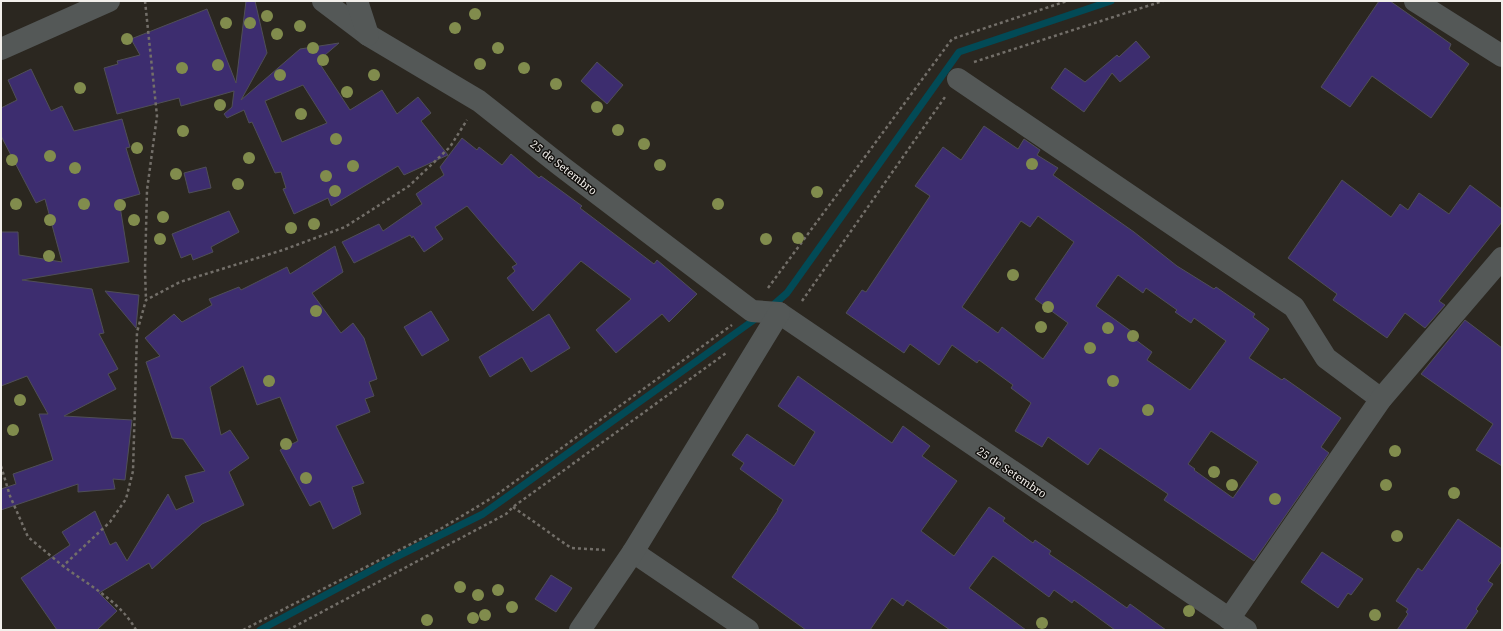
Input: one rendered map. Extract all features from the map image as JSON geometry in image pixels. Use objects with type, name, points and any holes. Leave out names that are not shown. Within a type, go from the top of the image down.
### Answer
[{"type":"street","points":[[1,49],[109,1]]},
{"type":"street","name":"25 de Setembro","points":[[323,1],[368,34],[479,101],[752,311]]},
{"type":"street","points":[[357,1],[368,34]]},
{"type":"street","points":[[1415,1],[1502,56]]},
{"type":"street","points":[[958,79],[1294,307],[1326,358],[1380,399]]},
{"type":"street","points":[[1237,624],[1380,399],[1502,258]]},
{"type":"street","points":[[580,630],[633,552],[779,313],[752,311]]},
{"type":"street","name":"25 de Setembro","points":[[779,313],[1237,624]]},
{"type":"street","points":[[633,552],[748,630]]},
{"type":"path","points":[[63,566],[110,522],[126,499],[133,471],[137,332],[146,300],[145,270],[147,190],[157,116],[145,1]]},
{"type":"path","points":[[243,630],[442,528],[495,496],[752,311],[952,39],[1066,1]]},
{"type":"path","points":[[779,313],[800,304],[969,64],[1163,1]]},
{"type":"path","points":[[146,300],[180,282],[283,250],[345,227],[414,181],[450,146],[479,101]]},
{"type":"path","points":[[288,630],[506,514],[513,507],[729,350]]},
{"type":"path","points":[[1,466],[10,496],[28,537],[63,566],[108,599],[132,623],[136,630]]},
{"type":"path","points":[[513,507],[571,548],[633,552]]},
{"type":"building","points":[[246,1],[255,1],[267,53],[241,100],[300,49],[339,43],[318,61],[350,110],[382,90],[397,114],[418,97],[431,113],[421,121],[448,155],[404,175],[398,166],[331,206],[328,198],[294,214],[283,189],[286,188],[281,172],[275,173],[252,122],[249,123],[244,110],[227,118],[224,114],[232,107],[234,91],[181,106],[179,98],[117,114],[104,68],[118,64],[117,61],[140,55],[131,39],[207,9],[236,83]],"holes":[[[303,85],[327,123],[282,142],[265,101]]]},
{"type":"building","points":[[1379,1],[1390,1],[1451,44],[1449,49],[1469,64],[1431,118],[1372,76],[1350,107],[1321,87]]},
{"type":"building","points":[[1136,41],[1150,57],[1120,82],[1112,73],[1084,112],[1051,88],[1065,68],[1085,82],[1117,55],[1119,57]]},
{"type":"building","points":[[597,62],[623,85],[607,104],[581,81]]},
{"type":"building","points":[[31,69],[51,111],[62,106],[74,131],[122,119],[130,147],[126,148],[140,194],[119,200],[129,262],[22,280],[92,289],[104,333],[99,334],[118,369],[108,374],[116,389],[64,416],[132,420],[125,480],[113,479],[115,489],[78,492],[78,484],[1,510],[1,489],[16,484],[13,474],[53,460],[39,414],[48,414],[27,376],[1,386],[1,232],[18,232],[19,255],[62,262],[45,199],[36,203],[1,136],[1,108],[17,100],[8,80]]},
{"type":"building","points":[[984,126],[1018,149],[1024,139],[1040,150],[1037,155],[1058,168],[1053,175],[1134,232],[1177,266],[1214,289],[1216,287],[1255,314],[1253,317],[1269,329],[1249,358],[1282,380],[1284,378],[1341,418],[1321,447],[1329,453],[1254,561],[1164,500],[1168,494],[1100,448],[1088,465],[1048,437],[1042,447],[1015,431],[1031,403],[1011,388],[1013,385],[979,360],[977,363],[952,345],[939,365],[910,344],[904,353],[846,313],[862,290],[866,292],[930,196],[915,186],[943,147],[961,160]],"holes":[[[1038,216],[1074,242],[1035,299],[1068,323],[1043,359],[1002,327],[998,333],[962,307],[1021,221],[1030,227]],[[1118,275],[1143,293],[1146,288],[1177,310],[1175,312],[1191,323],[1194,318],[1226,341],[1190,390],[1147,360],[1152,352],[1132,337],[1135,334],[1096,306]],[[1211,431],[1258,462],[1233,498],[1188,464]]]},
{"type":"building","points":[[462,138],[477,150],[479,147],[502,165],[511,154],[539,178],[541,176],[582,206],[580,208],[654,264],[657,260],[697,294],[669,322],[662,314],[616,353],[596,330],[631,299],[581,261],[533,311],[507,278],[515,271],[512,267],[517,264],[467,206],[435,227],[443,239],[424,252],[413,236],[412,238],[410,235],[354,263],[342,242],[379,224],[383,231],[422,204],[416,194],[444,175],[440,167]]},
{"type":"building","points":[[206,167],[211,188],[189,193],[184,173]]},
{"type":"building","points":[[1342,180],[1391,217],[1400,204],[1408,210],[1419,193],[1449,214],[1470,185],[1502,209],[1502,222],[1439,301],[1445,305],[1425,328],[1405,313],[1387,338],[1333,300],[1337,294],[1288,258]]},
{"type":"building","points":[[229,211],[239,232],[211,247],[213,252],[193,260],[191,254],[181,258],[172,234]]},
{"type":"building","points":[[335,246],[343,272],[312,293],[341,333],[353,323],[364,338],[377,379],[369,382],[374,396],[365,399],[370,412],[336,426],[364,483],[352,487],[361,514],[333,529],[320,501],[310,506],[280,450],[298,441],[280,397],[257,405],[243,366],[210,387],[221,435],[230,430],[249,458],[229,472],[244,505],[202,524],[152,569],[149,563],[99,593],[117,611],[97,630],[57,630],[21,578],[70,545],[62,532],[95,511],[110,545],[116,542],[127,561],[168,494],[176,510],[194,502],[185,476],[205,471],[183,439],[172,438],[146,362],[160,356],[145,338],[174,314],[182,322],[212,305],[209,299],[239,287],[241,290],[287,267],[290,274]]},
{"type":"building","points":[[105,291],[139,295],[136,328]]},
{"type":"building","points":[[431,311],[449,340],[422,356],[404,327]]},
{"type":"building","points":[[549,314],[570,348],[531,372],[522,357],[490,377],[479,357]]},
{"type":"building","points":[[1465,320],[1502,348],[1502,466],[1476,450],[1493,424],[1421,374]]},
{"type":"building","points":[[798,376],[892,443],[903,426],[930,446],[922,456],[957,481],[921,531],[954,556],[989,507],[1005,518],[1003,521],[1033,543],[1035,540],[1051,551],[1049,554],[1127,608],[1130,604],[1166,630],[1115,630],[1074,600],[1072,603],[1054,590],[1049,597],[993,556],[969,588],[1026,630],[950,630],[907,600],[903,606],[892,598],[870,630],[806,630],[732,577],[778,510],[783,500],[740,469],[744,463],[732,455],[747,434],[794,466],[815,432],[778,406]]},
{"type":"building","points":[[1458,519],[1502,549],[1502,561],[1488,581],[1493,584],[1476,609],[1478,611],[1465,630],[1397,630],[1408,614],[1406,612],[1408,609],[1396,601],[1418,568],[1422,571]]},
{"type":"building","points":[[1322,552],[1363,579],[1351,595],[1348,593],[1338,608],[1301,582]]},
{"type":"building","points":[[551,575],[572,588],[556,612],[535,599]]},
{"type":"waterway","points":[[771,307],[787,293],[959,52],[1111,1]]},
{"type":"waterway","points":[[260,630],[396,557],[483,514],[758,317]]}]
